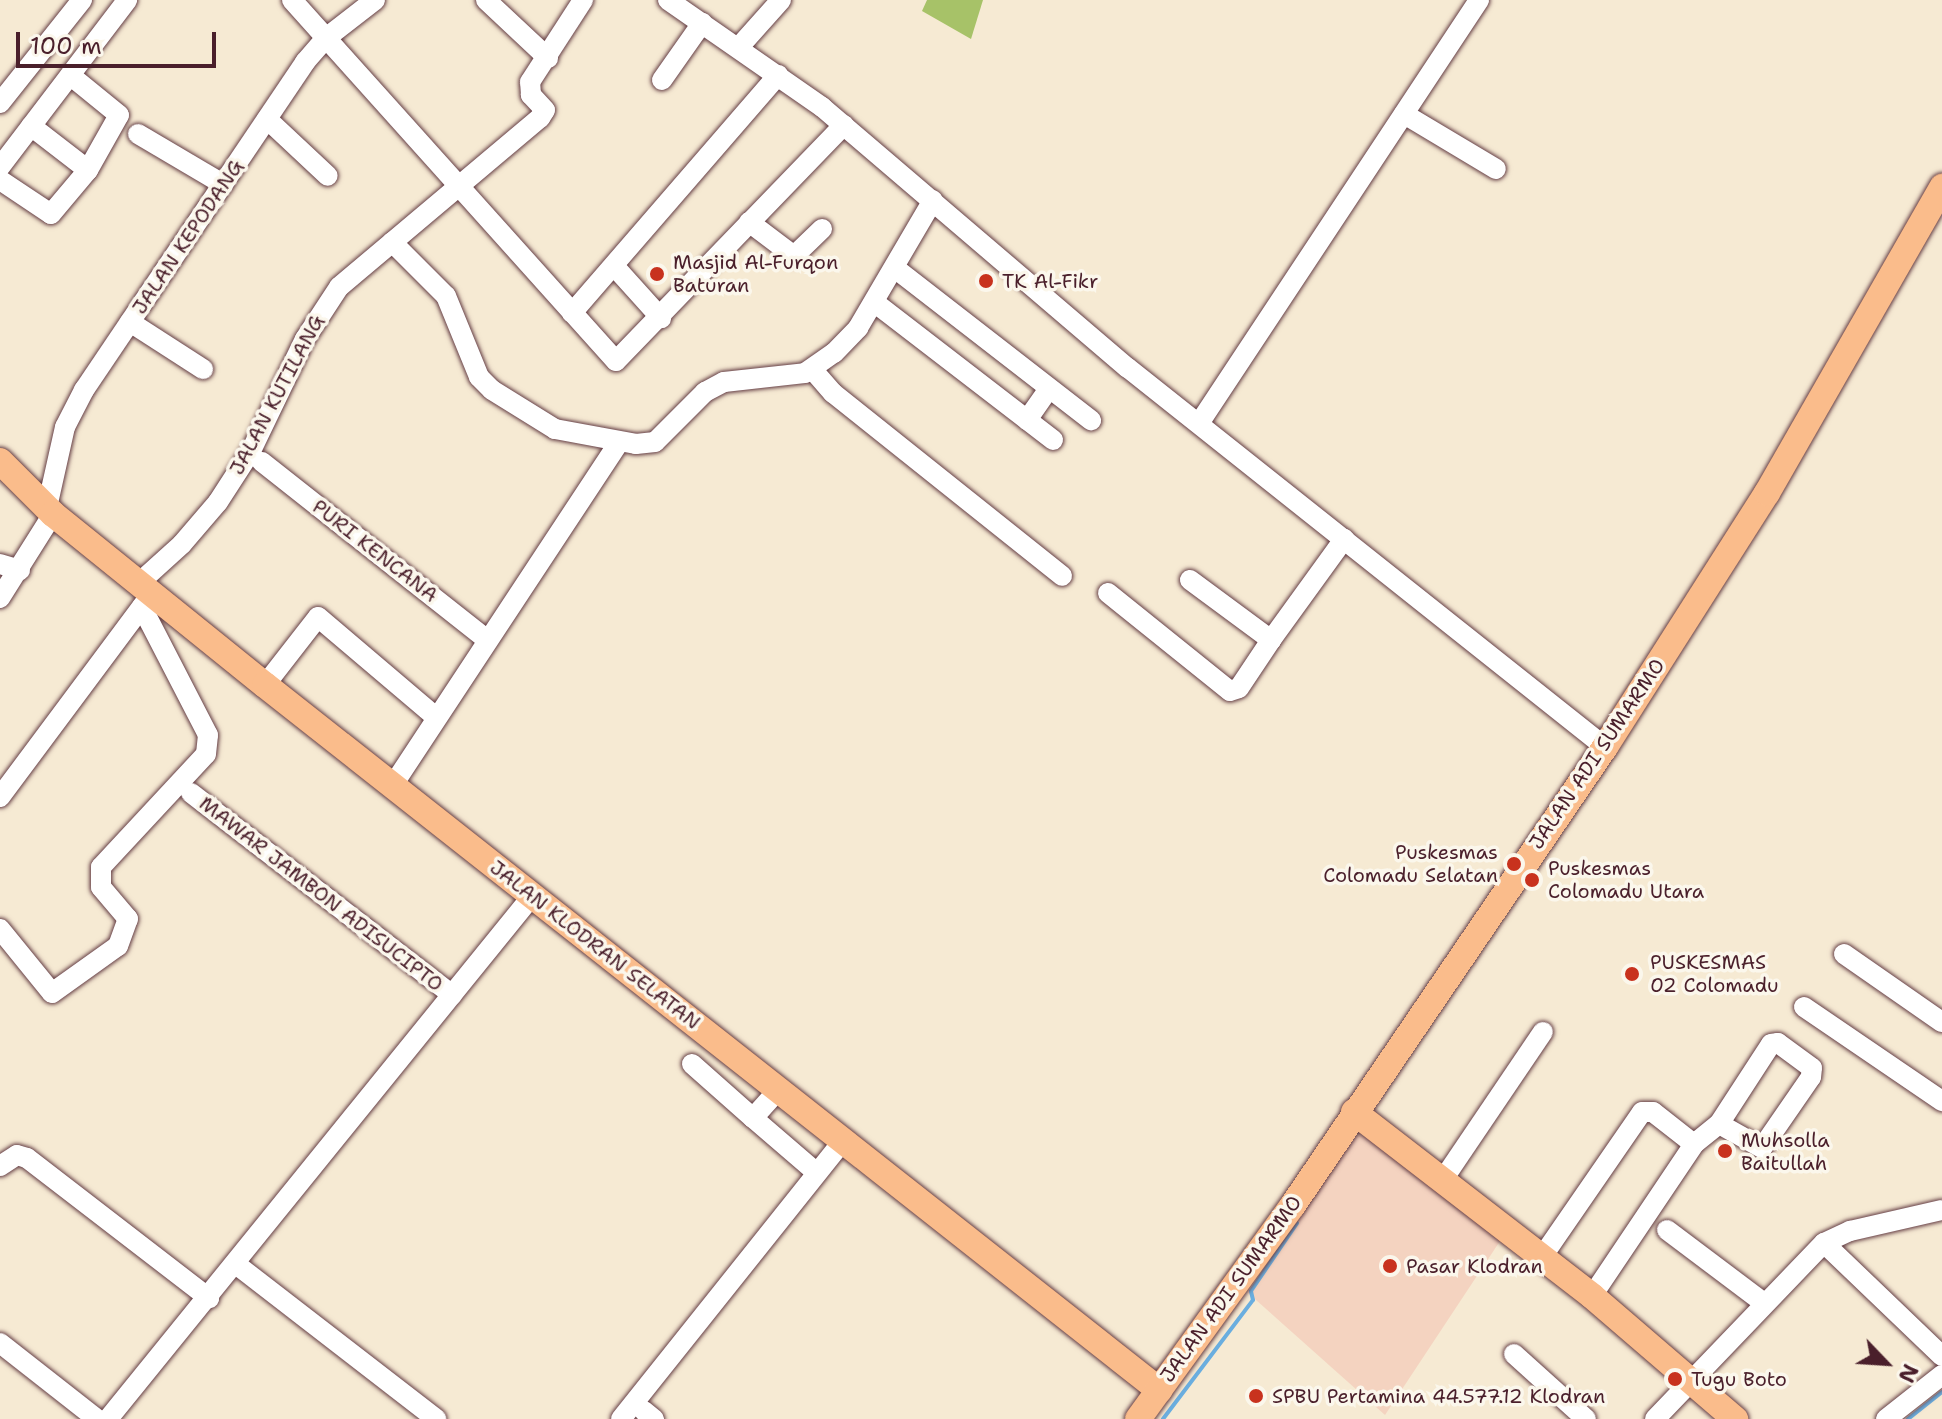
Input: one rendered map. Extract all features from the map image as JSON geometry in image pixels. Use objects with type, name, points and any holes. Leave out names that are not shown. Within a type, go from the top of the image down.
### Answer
[{"type":"main road","name":"JALAN ADI SUMARMO","points":[[1138,1419],[1605,747],[1767,493],[1942,187]]},
{"type":"main road","name":"JALAN KLODRAN SELATAN","points":[[24,485],[144,594],[393,785],[1159,1390]]},
{"type":"main road","points":[[1354,1112],[1442,1181],[1595,1292],[1697,1374],[1735,1419]]},
{"type":"street","points":[[0,103],[82,0]]},
{"type":"street","points":[[0,167],[127,0]]},
{"type":"street","points":[[292,0],[616,361],[661,318],[844,125]]},
{"type":"street","name":"JALAN KEPODANG","points":[[0,598],[11,567],[24,485],[267,119],[326,38],[375,0]]},
{"type":"street","points":[[486,0],[548,58],[583,0]]},
{"type":"street","points":[[668,0],[699,13],[739,47],[844,125],[1010,270],[1605,747]]},
{"type":"street","points":[[739,47],[781,0]]},
{"type":"street","points":[[1200,422],[1479,0]]},
{"type":"street","points":[[662,80],[699,13]]},
{"type":"street","name":"JALAN KUTILANG","points":[[0,797],[144,594],[218,502],[251,451],[327,303],[392,242],[540,118],[545,110],[529,90],[548,58]]},
{"type":"street","points":[[0,180],[51,214],[88,170],[119,115],[70,75]]},
{"type":"street","points":[[572,313],[615,267],[778,75]]},
{"type":"street","points":[[1404,114],[1496,169]]},
{"type":"street","points":[[267,119],[328,176]]},
{"type":"street","points":[[31,126],[88,170]]},
{"type":"street","points":[[138,134],[223,184]]},
{"type":"street","points":[[392,242],[446,296],[479,377],[492,390],[555,429],[619,442],[655,442],[688,407],[724,382],[812,369],[848,341],[896,269],[933,200]]},
{"type":"street","points":[[749,222],[794,256],[822,229]]},
{"type":"street","points":[[615,267],[661,318]]},
{"type":"street","points":[[896,269],[1091,420]]},
{"type":"street","points":[[874,302],[1053,440]]},
{"type":"street","points":[[130,322],[203,369]]},
{"type":"street","points":[[812,369],[833,393],[1062,576]]},
{"type":"street","points":[[1027,420],[1049,389]]},
{"type":"street","points":[[393,785],[619,442]]},
{"type":"street","name":"PURI KENCANA","points":[[262,462],[487,640]]},
{"type":"street","points":[[1108,593],[1230,691],[1239,688],[1344,539]]},
{"type":"street","points":[[1190,580],[1271,640]]},
{"type":"street","points":[[0,929],[52,993],[118,946],[128,919],[101,887],[101,867],[206,754],[208,735],[144,594]]},
{"type":"street","points":[[265,685],[318,617],[436,717]]},
{"type":"street","name":"MAWAR JAMBON ADISUCIPTO","points":[[191,793],[452,995]]},
{"type":"street","points":[[108,1419],[237,1265],[532,896]]},
{"type":"street","points":[[1844,954],[1942,1022]]},
{"type":"street","points":[[1804,1007],[1942,1101]]},
{"type":"street","points":[[1442,1181],[1543,1032]]},
{"type":"street","points":[[1595,1292],[1694,1144],[1719,1124],[1773,1043],[1812,1068],[1811,1077],[1762,1148],[1755,1148],[1719,1124]]},
{"type":"street","points":[[692,1064],[817,1173]]},
{"type":"street","points":[[753,1118],[778,1090]]},
{"type":"street","points":[[1533,1245],[1642,1112],[1653,1112],[1694,1144]]},
{"type":"street","points":[[621,1419],[842,1142]]},
{"type":"street","points":[[0,1166],[17,1155],[27,1158],[209,1298]]},
{"type":"street","points":[[1655,1419],[1824,1243],[1850,1231],[1942,1210]]},
{"type":"street","points":[[1667,1230],[1764,1303]]},
{"type":"street","points":[[1824,1243],[1942,1356]]},
{"type":"street","points":[[237,1265],[436,1419]]},
{"type":"street","points":[[0,1343],[97,1419]]},
{"type":"street","points":[[1514,1354],[1586,1419]]},
{"type":"street","points":[[1886,1419],[1942,1375]]},
{"type":"shaded area","name":"Pasar Klodran","points":[[1366,1135],[1504,1235],[1385,1415],[1247,1292],[1356,1136]]},
{"type":"green space","points":[[927,0],[983,0],[971,39],[922,11]]},
{"type":"waterway","points":[[1163,1419],[1253,1300],[1251,1291],[1297,1223]]},
{"type":"waterway","points":[[1908,1419],[1942,1392]]},
{"type":"place","name":"Masjid Al-Furqon Baturan","points":[[657,274]]},
{"type":"place","name":"TK Al-Fikr","points":[[986,281]]},
{"type":"place","name":"Puskesmas Colomadu Selatan","points":[[1514,864]]},
{"type":"place","name":"Puskesmas Colomadu Utara","points":[[1532,880]]},
{"type":"place","name":"PUSKESMAS 02 Colomadu","points":[[1632,974]]},
{"type":"place","name":"Muhsolla Baitullah","points":[[1725,1151]]},
{"type":"place","name":"Pasar Klodran","points":[[1390,1266]]},
{"type":"place","name":"Tugu Boto","points":[[1675,1379]]},
{"type":"place","name":"SPBU Pertamina 44.577.12 Klodran","points":[[1256,1396]]}]
